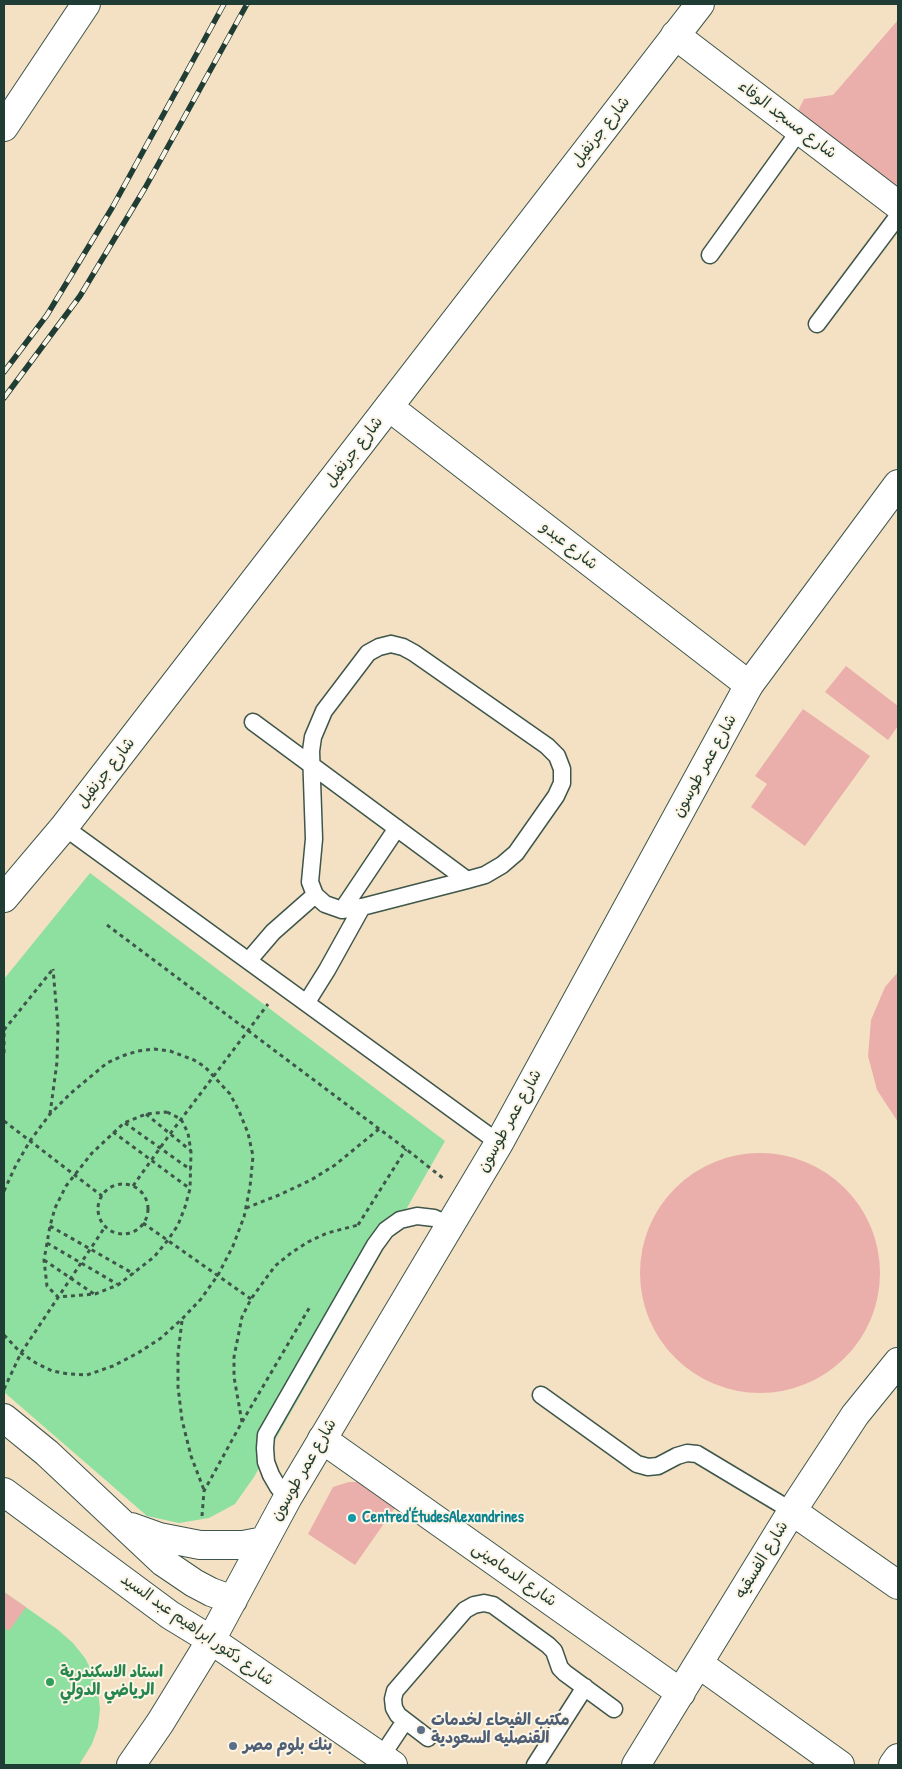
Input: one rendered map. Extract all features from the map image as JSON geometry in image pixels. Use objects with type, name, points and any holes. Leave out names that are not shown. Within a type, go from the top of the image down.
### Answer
[{"type":"street","points":[[4,127],[86,4]]},
{"type":"street","name":"شارع جرنفيل","points":[[4,898],[64,827],[700,4]]},
{"type":"street","name":"شارع مسجد الوفاء","points":[[675,36],[898,205]]},
{"type":"street","name":"شارع عبدو","points":[[389,407],[749,684]]},
{"type":"street","name":"شارع عمر طوسون","points":[[131,1765],[160,1723],[211,1640],[288,1497],[498,1143],[749,684],[898,484]]},
{"type":"street","name":"شارع الفسقيه","points":[[636,1765],[792,1511],[855,1415],[898,1362]]},
{"type":"street","points":[[4,1418],[47,1453],[148,1549],[176,1572],[211,1592],[233,1600]]},
{"type":"street","name":"شارع الدمامينى","points":[[322,1439],[681,1693]]},
{"type":"street","name":"شارع دكتور ابراهيم عبد السيد","points":[[4,1492],[170,1615],[211,1640],[387,1761]]},
{"type":"street","points":[[792,1511],[898,1585]]},
{"type":"street","points":[[121,1522],[159,1537],[200,1545],[235,1545],[264,1541]]},
{"type":"street","points":[[699,1664],[840,1765]]},
{"type":"street","points":[[893,1765],[898,1758]]},
{"type":"lane","points":[[710,255],[800,130]]},
{"type":"lane","points":[[817,324],[898,216]]},
{"type":"lane","points":[[391,644],[404,647],[547,746],[557,756],[562,769],[562,783],[556,796],[516,854],[502,866],[485,875],[467,880],[362,907],[342,910],[324,904],[315,895],[310,882],[314,839],[311,765],[313,737],[324,711],[368,653],[379,647],[391,644]]},
{"type":"lane","points":[[253,722],[467,880]]},
{"type":"lane","points":[[64,827],[307,1002],[498,1143]]},
{"type":"lane","points":[[342,910],[397,828]]},
{"type":"lane","points":[[249,960],[273,932],[315,895]]},
{"type":"lane","points":[[307,1002],[362,907]]},
{"type":"lane","points":[[288,1497],[278,1487],[266,1462],[266,1435],[375,1245],[386,1230],[400,1220],[417,1216],[434,1218],[450,1225]]},
{"type":"lane","points":[[541,1395],[637,1464],[648,1467],[658,1466],[677,1456],[687,1453],[697,1454],[792,1511]]},
{"type":"lane","points":[[428,1738],[398,1715],[394,1708],[393,1699],[395,1691],[465,1610],[474,1605],[484,1603],[493,1605],[548,1645],[554,1651],[560,1668],[614,1709]]},
{"type":"lane","points":[[535,1765],[585,1688]]},
{"type":"lane","points":[[387,1761],[405,1720]]},
{"type":"path","points":[[108,924],[466,1197]]},
{"type":"path","points":[[4,1053],[4,1030],[53,969],[58,1026],[57,1062],[50,1114]]},
{"type":"path","points":[[133,1186],[282,984]]},
{"type":"path","points":[[4,1191],[30,1141],[50,1114],[71,1093],[107,1063],[138,1051],[154,1049],[183,1054],[205,1067],[230,1094],[239,1110],[248,1132],[253,1156],[246,1208],[233,1246],[218,1275],[201,1299],[161,1338],[113,1366],[87,1375],[52,1371],[21,1353],[4,1335]]},
{"type":"path","points":[[167,1112],[181,1119],[188,1133],[191,1152],[190,1189],[178,1224],[168,1240],[154,1257],[118,1285],[95,1294],[58,1297],[47,1286],[44,1260],[55,1208],[74,1174],[92,1152],[124,1122],[146,1114],[167,1112]]},
{"type":"path","points":[[146,1114],[191,1152]]},
{"type":"path","points":[[4,1121],[102,1196]]},
{"type":"path","points":[[124,1122],[191,1170]]},
{"type":"path","points":[[246,1208],[310,1180],[335,1165],[379,1129]]},
{"type":"path","points":[[113,1132],[190,1189]]},
{"type":"path","points":[[115,1185],[133,1186],[145,1198],[147,1215],[137,1229],[121,1234],[112,1232],[100,1220],[98,1204],[108,1189],[115,1185]]},
{"type":"path","points":[[143,1223],[251,1298]]},
{"type":"path","points":[[242,1422],[234,1377],[234,1357],[242,1317],[251,1298],[276,1266],[291,1253],[326,1233],[358,1225]]},
{"type":"path","points":[[50,1226],[134,1274]]},
{"type":"path","points":[[4,1390],[21,1353],[106,1227]]},
{"type":"path","points":[[47,1242],[118,1285]]},
{"type":"path","points":[[44,1260],[95,1294]]},
{"type":"path","points":[[182,1319],[178,1353],[178,1387],[181,1412],[191,1456],[204,1491]]},
{"type":"green space","points":[[90,873],[445,1141],[254,1477],[235,1504],[209,1518],[179,1523],[147,1516],[4,1392],[4,979]]},
{"type":"green space","name":"استاد الاسكندرية الرياضي الدولي","points":[[4,1592],[57,1629],[73,1643],[85,1658],[93,1674],[98,1691],[100,1709],[98,1727],[92,1744],[79,1765],[4,1765]]},
{"type":"building","points":[[898,20],[898,188],[795,117],[804,99],[833,95]]},
{"type":"building","points":[[846,666],[898,706],[898,726],[888,740],[825,692]]},
{"type":"building","points":[[803,709],[870,756],[805,846],[751,807],[767,784],[755,776]]},
{"type":"building","points":[[898,972],[898,1122],[877,1090],[868,1056],[871,1020],[885,987]]},
{"type":"building","points":[[760,1153],[783,1155],[806,1162],[827,1173],[845,1188],[860,1206],[871,1227],[878,1250],[880,1273],[878,1296],[871,1319],[860,1340],[845,1358],[827,1373],[806,1384],[783,1391],[760,1393],[737,1391],[714,1384],[693,1373],[675,1358],[660,1340],[649,1319],[642,1296],[640,1273],[642,1250],[649,1227],[660,1206],[675,1188],[693,1173],[714,1162],[737,1155]]},
{"type":"building","name":"Centred'ÉtudesAlexandrines","points":[[349,1482],[368,1482],[399,1502],[355,1565],[308,1534],[333,1487]]},
{"type":"building","points":[[4,1592],[26,1607],[9,1631],[4,1627]]},
{"type":"railway","points":[[4,372],[47,315],[112,208],[224,4]]},
{"type":"railway","points":[[4,398],[80,296],[145,188],[247,4]]},
{"type":"place","name":"Centred'ÉtudesAlexandrines","points":[[352,1518]]},
{"type":"place","name":"استاد الاسكندرية الرياضي الدولي","points":[[50,1682]]},
{"type":"place","name":"مكتب الفيحاء لخدمات القنصليه السعودية","points":[[421,1730]]},
{"type":"place","name":"بنك بلوم مصر","points":[[233,1746]]}]
